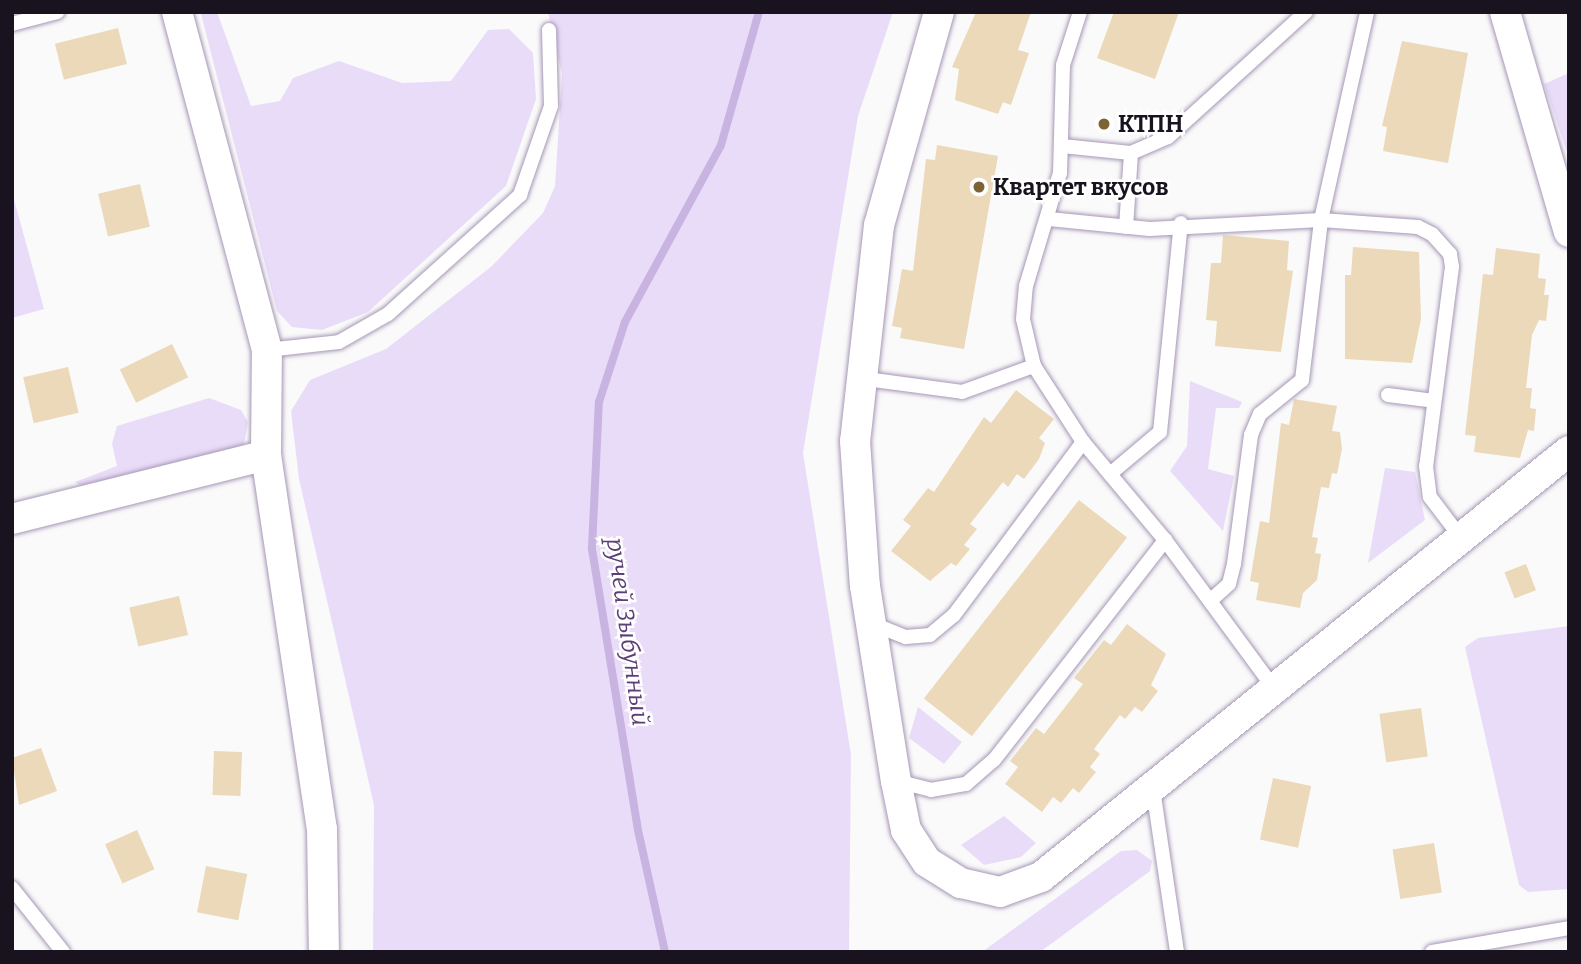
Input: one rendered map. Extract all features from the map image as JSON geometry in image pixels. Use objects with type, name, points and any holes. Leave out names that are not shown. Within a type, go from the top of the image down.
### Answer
[{"type":"street","points":[[177,12],[267,350],[266,455],[322,829],[324,952]]},
{"type":"street","points":[[939,12],[906,113],[879,225],[859,378],[856,510],[896,781],[906,830],[927,862],[961,883],[1000,892],[1041,877],[1277,691],[1569,451]]},
{"type":"street","points":[[1505,12],[1569,232]]},
{"type":"street","points":[[12,519],[266,455]]},
{"type":"lane","points":[[12,24],[57,12]]},
{"type":"lane","points":[[1080,12],[1063,65],[1062,146],[1049,219],[1026,286],[1023,319],[1034,366],[1083,442],[1165,540],[1277,691]]},
{"type":"lane","points":[[1062,146],[1131,153],[1168,137],[1306,12]]},
{"type":"lane","points":[[1210,601],[1228,584],[1234,564],[1255,424],[1302,380],[1321,220],[1367,12]]},
{"type":"lane","points":[[267,350],[339,341],[388,314],[520,195],[551,106],[549,30]]},
{"type":"lane","points":[[1126,227],[1131,153]]},
{"type":"lane","points":[[1049,219],[1126,227],[1321,220],[1418,227],[1450,254],[1426,466],[1430,497],[1462,539]]},
{"type":"lane","points":[[1110,474],[1160,432],[1181,223]]},
{"type":"lane","points":[[859,378],[962,392],[1034,366]]},
{"type":"lane","points":[[1388,396],[1434,401]]},
{"type":"lane","points":[[873,624],[905,637],[930,635],[954,615],[1083,442]]},
{"type":"lane","points":[[896,781],[931,790],[966,784],[994,760],[1165,540]]},
{"type":"lane","points":[[1153,789],[1177,952]]},
{"type":"lane","points":[[12,888],[63,952]]},
{"type":"lane","points":[[1432,952],[1569,928]]},
{"type":"shaded area","points":[[217,12],[251,106],[280,101],[293,78],[339,61],[402,83],[451,81],[488,30],[509,29],[533,53],[536,99],[506,186],[368,312],[322,330],[292,327],[277,311],[201,14]]},
{"type":"shaded area","points":[[548,12],[893,12],[858,116],[803,453],[851,755],[849,952],[373,952],[374,805],[299,479],[291,411],[310,380],[386,349],[492,266],[543,213],[555,186],[562,74]]},
{"type":"shaded area","points":[[1569,73],[1569,158],[1544,84]]},
{"type":"shaded area","points":[[12,192],[44,309],[12,318]]},
{"type":"shaded area","points":[[1190,381],[1242,402],[1239,408],[1216,408],[1208,469],[1234,476],[1223,531],[1170,471],[1187,446]]},
{"type":"shaded area","points":[[209,398],[241,410],[248,422],[243,450],[87,491],[75,482],[117,466],[112,444],[117,426]]},
{"type":"shaded area","points":[[1385,468],[1415,472],[1425,520],[1368,563]]},
{"type":"shaded area","points":[[1569,626],[1569,889],[1528,892],[1519,885],[1465,647],[1478,638]]},
{"type":"shaded area","points":[[918,707],[962,742],[944,764],[909,738]]},
{"type":"shaded area","points":[[1004,816],[1036,843],[1021,857],[984,865],[961,845]]},
{"type":"shaded area","points":[[1137,850],[1152,861],[1150,871],[1040,952],[982,952],[1121,851]]},
{"type":"building","points":[[976,12],[1031,12],[1018,50],[1029,53],[1011,105],[1003,102],[998,114],[955,100],[959,69],[952,67]]},
{"type":"building","points":[[1114,12],[1179,12],[1155,79],[1097,58]]},
{"type":"building","points":[[118,28],[127,64],[64,80],[55,44]]},
{"type":"building","points":[[1402,41],[1468,53],[1448,163],[1383,151],[1387,127],[1382,126]]},
{"type":"building","points":[[937,145],[998,156],[964,349],[900,338],[902,328],[892,326],[902,269],[913,271],[926,159],[935,160]]},
{"type":"building","points":[[140,184],[150,227],[108,237],[98,194]]},
{"type":"building","points":[[1223,235],[1289,241],[1287,270],[1293,271],[1281,352],[1215,346],[1217,321],[1206,320],[1211,263],[1221,263]]},
{"type":"building","points":[[1353,247],[1419,252],[1421,319],[1412,363],[1345,359],[1345,275],[1351,275]]},
{"type":"building","points":[[1496,248],[1540,254],[1538,278],[1546,279],[1544,295],[1549,295],[1546,321],[1539,320],[1532,335],[1526,388],[1532,388],[1530,408],[1536,409],[1534,431],[1528,430],[1520,458],[1474,452],[1476,436],[1465,435],[1483,274],[1493,275]]},
{"type":"building","points":[[172,344],[188,377],[136,403],[120,369]]},
{"type":"building","points":[[68,367],[79,413],[34,423],[23,377]]},
{"type":"building","points":[[1016,390],[1054,419],[1039,438],[1045,443],[1039,459],[1024,479],[1017,474],[1008,487],[1003,482],[970,524],[977,529],[964,545],[970,549],[956,566],[951,563],[930,581],[891,551],[911,526],[903,520],[928,488],[934,492],[984,417],[991,423]]},
{"type":"building","points":[[1294,399],[1337,406],[1332,431],[1340,432],[1342,449],[1337,474],[1332,473],[1329,488],[1321,487],[1312,537],[1318,538],[1315,553],[1321,554],[1317,580],[1303,593],[1300,608],[1256,600],[1259,583],[1250,581],[1260,521],[1269,523],[1281,423],[1289,425]]},
{"type":"building","points":[[1079,500],[1127,538],[972,736],[924,699]]},
{"type":"building","points":[[1526,564],[1536,590],[1515,598],[1505,572]]},
{"type":"building","points":[[179,596],[188,635],[138,646],[129,607]]},
{"type":"building","points":[[1127,624],[1166,654],[1151,685],[1158,691],[1142,712],[1135,707],[1125,719],[1120,715],[1094,749],[1100,754],[1090,767],[1096,772],[1079,793],[1073,788],[1061,803],[1053,797],[1042,812],[1005,784],[1018,767],[1010,761],[1036,728],[1044,734],[1083,684],[1074,678],[1104,640],[1111,645]]},
{"type":"building","points":[[1421,708],[1428,757],[1386,762],[1379,714]]},
{"type":"building","points":[[41,748],[57,791],[19,805],[12,758]]},
{"type":"building","points":[[214,751],[242,752],[240,796],[212,795]]},
{"type":"building","points":[[1273,778],[1311,786],[1298,848],[1260,840]]},
{"type":"building","points":[[137,830],[154,869],[123,884],[105,844]]},
{"type":"building","points":[[1434,843],[1442,892],[1400,899],[1393,850]]},
{"type":"building","points":[[206,866],[247,874],[238,920],[197,912]]},
{"type":"waterway","name":"ручей Зыбунный","points":[[665,952],[638,830],[592,548],[599,402],[625,322],[721,145],[759,12]]},
{"type":"place","name":"КТПН","points":[[1104,124]]},
{"type":"place","name":"Квартет вкусов","points":[[979,187]]}]
